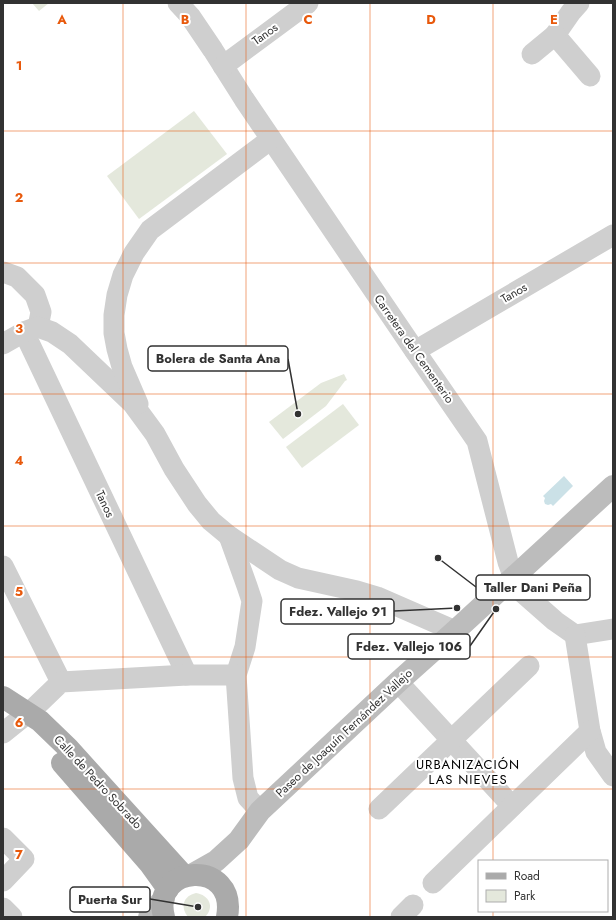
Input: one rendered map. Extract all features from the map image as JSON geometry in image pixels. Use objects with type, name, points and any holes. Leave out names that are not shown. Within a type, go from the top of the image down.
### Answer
[{"type":"main road","name":"Calle de Pedro Sobrado","points":[[3,698],[13,720],[51,731],[68,748],[174,891]]},
{"type":"main road","points":[[174,891],[203,875],[212,878],[225,892],[228,901],[227,917]]},
{"type":"street","name":"Carretera del Cementerio","points":[[178,3],[190,16],[271,139],[478,441],[506,556],[514,578],[522,592],[555,621],[575,635]]},
{"type":"street","name":"Tanos","points":[[222,66],[308,3]]},
{"type":"street","points":[[532,54],[556,35],[570,12],[579,3]]},
{"type":"street","points":[[556,35],[590,76]]},
{"type":"street","points":[[144,419],[122,368],[116,349],[114,315],[117,295],[123,275],[134,253],[150,230],[271,139]]},
{"type":"street","name":"Tanos","points":[[415,351],[613,235]]},
{"type":"street","name":"Tanos","points":[[3,272],[17,277],[35,295],[41,312],[31,329],[187,675]]},
{"type":"street","points":[[3,344],[31,329],[52,332],[70,344],[133,404],[155,434],[174,469],[197,504],[211,521],[229,536],[280,570],[298,578],[377,597],[455,631]]},
{"type":"street","name":"Paseo de Joaquín Fernández Vallejo","points":[[149,917],[174,891],[216,861],[239,840],[260,811],[398,682],[514,578],[613,486]]},
{"type":"street","points":[[229,536],[252,601],[245,647],[236,675],[243,778],[248,798],[260,811]]},
{"type":"street","points":[[3,566],[62,682]]},
{"type":"street","points":[[613,629],[575,635],[590,731],[596,752],[613,776]]},
{"type":"street","points":[[379,809],[529,666]]},
{"type":"street","points":[[13,720],[62,682],[187,675],[236,675]]},
{"type":"street","points":[[398,682],[512,806]]},
{"type":"street","points":[[433,883],[590,731]]},
{"type":"street","name":"Paseo de Joaquín Fernández Vallejo","points":[[225,892],[226,872],[239,840]]},
{"type":"street","points":[[3,881],[24,859],[7,842]]},
{"type":"street","points":[[3,908],[12,917]]},
{"type":"green space","points":[[32,3],[49,3],[39,11]]},
{"type":"green space","points":[[194,111],[227,154],[139,219],[107,176]]},
{"type":"green space","points":[[344,374],[347,380],[326,406],[283,439],[269,422],[321,383]]},
{"type":"green space","points":[[343,404],[359,425],[302,468],[286,447]]},
{"type":"green space","points":[[196,893],[204,896],[209,902],[210,909],[205,917],[188,917],[184,909],[184,902],[186,899],[192,894]]},
{"type":"water","points":[[564,476],[573,486],[553,506],[551,504],[545,504],[545,498],[543,496]]},
{"type":"place","name":"Bolera de Santa Ana","points":[[298,414]]},
{"type":"place","name":"Taller Dani Peña","points":[[438,558]]},
{"type":"place","name":"Fdez. Vallejo 91","points":[[457,608]]},
{"type":"place","name":"Fdez. Vallejo 106","points":[[496,609]]},
{"type":"place","name":"Puerta Sur","points":[[198,907]]},
{"type":"district","name":"URBANIZACIÓN LAS NIEVES","points":[[468,772]]}]
